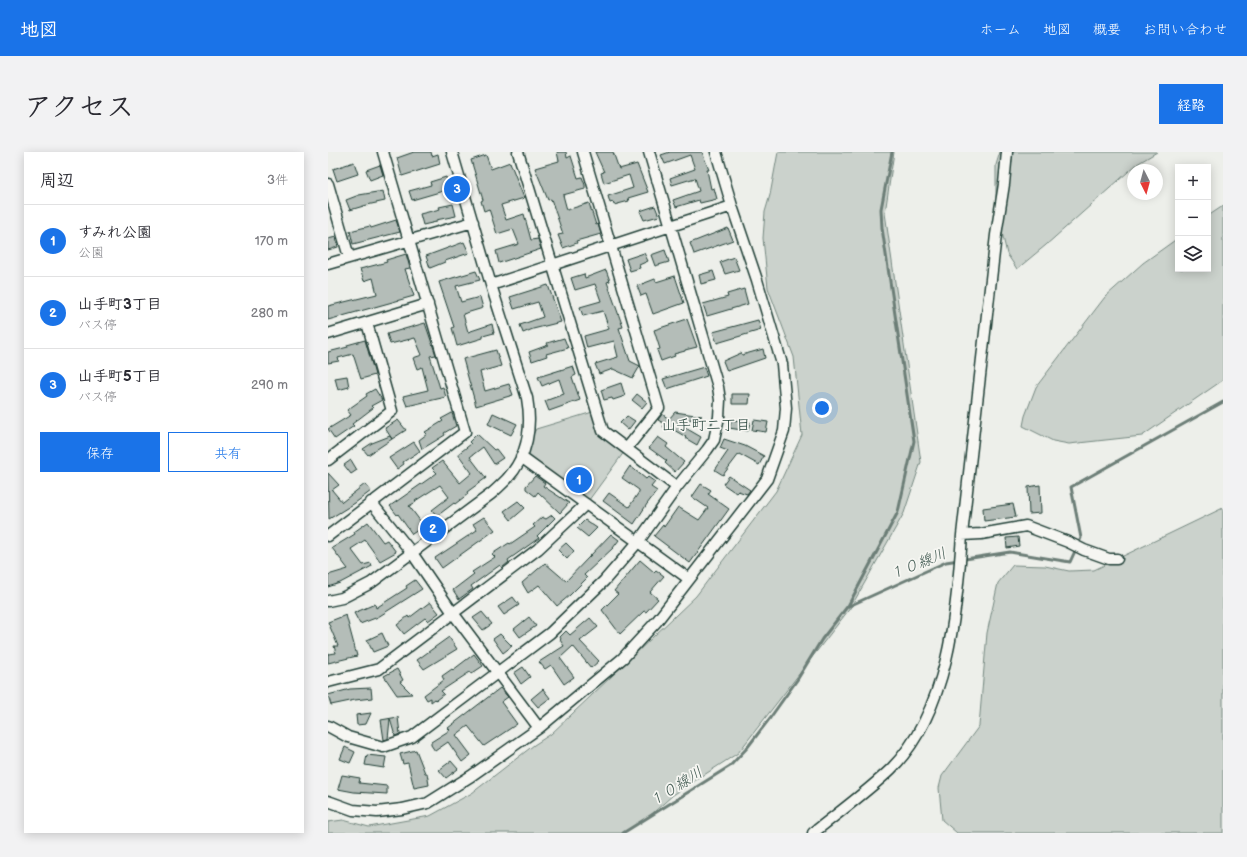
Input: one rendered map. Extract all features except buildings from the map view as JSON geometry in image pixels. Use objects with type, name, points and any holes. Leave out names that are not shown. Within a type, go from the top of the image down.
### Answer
[{"type":"street","points":[[328,536],[465,432],[382,152]]},
{"type":"street","points":[[328,601],[342,598],[370,583],[491,494],[508,478],[521,456],[529,432],[527,398],[491,285],[452,152]]},
{"type":"street","points":[[518,152],[603,431],[677,487]]},
{"type":"street","points":[[583,152],[658,408],[627,448]]},
{"type":"street","points":[[328,726],[348,737],[383,747],[412,737],[550,633],[604,581],[638,542],[677,487],[714,440],[719,417],[720,400],[716,380],[649,152]]},
{"type":"street","points":[[328,801],[353,810],[377,812],[402,809],[428,803],[471,776],[539,728],[623,658],[657,621],[766,479],[784,431],[786,408],[782,364],[716,152]]},
{"type":"street","points":[[813,833],[892,768],[922,727],[934,698],[944,667],[952,627],[959,572],[996,235],[1004,184],[1007,152]]},
{"type":"street","points":[[328,184],[349,257]]},
{"type":"street","points":[[491,285],[732,206]]},
{"type":"street","points":[[328,264],[473,222]]},
{"type":"street","points":[[328,334],[428,304]]},
{"type":"street","points":[[328,460],[392,411],[367,323]]},
{"type":"street","points":[[521,456],[689,579]]},
{"type":"street","points":[[371,502],[412,553],[454,613],[539,728]]},
{"type":"street","points":[[328,682],[379,668],[538,549],[586,504]]},
{"type":"street","points":[[962,535],[981,534],[1026,526],[1108,559],[1117,559]]},
{"type":"shaded area","points":[[778,152],[894,152],[885,213],[921,462],[904,513],[851,607],[738,753],[673,795],[646,819],[623,833],[328,833],[328,822],[343,820],[369,827],[430,816],[472,793],[534,745],[551,734],[696,596],[776,491],[802,435],[794,357],[768,288],[763,238],[765,212],[770,195]]},
{"type":"shaded area","points":[[1000,152],[1157,152],[1137,164],[1127,164],[1127,173],[1017,269],[1007,254],[1001,228],[996,199],[996,165]]},
{"type":"shaded area","points":[[1223,206],[1223,380],[1142,436],[1069,444],[1053,441],[1023,426],[1025,416],[1036,387],[1105,297],[1143,263],[1175,240],[1175,272],[1211,272],[1211,214]]},
{"type":"shaded area","points":[[596,411],[603,431],[627,448],[586,504],[521,457],[536,429]]},
{"type":"shaded area","points":[[1223,508],[1223,833],[957,833],[942,820],[939,788],[942,776],[979,726],[987,633],[998,583],[1013,565],[1045,566],[1069,571],[1094,570]]},
{"type":"waterway","points":[[848,606],[898,512],[914,441],[882,228],[881,209],[892,152]]},
{"type":"waterway","name":"１０線川","points":[[623,833],[730,766],[747,748],[770,718],[797,680],[822,639],[847,607],[946,562],[1010,552],[1070,562],[1081,538],[1071,487],[1223,402]]},
{"type":"place","name":"山手町5丁目","points":[[457,189]]},
{"type":"place","name":"すみれ公園","points":[[579,480]]},
{"type":"place","name":"山手町3丁目","points":[[433,529]]},
{"type":"district","name":"山手町二丁目","points":[[706,425]]}]
